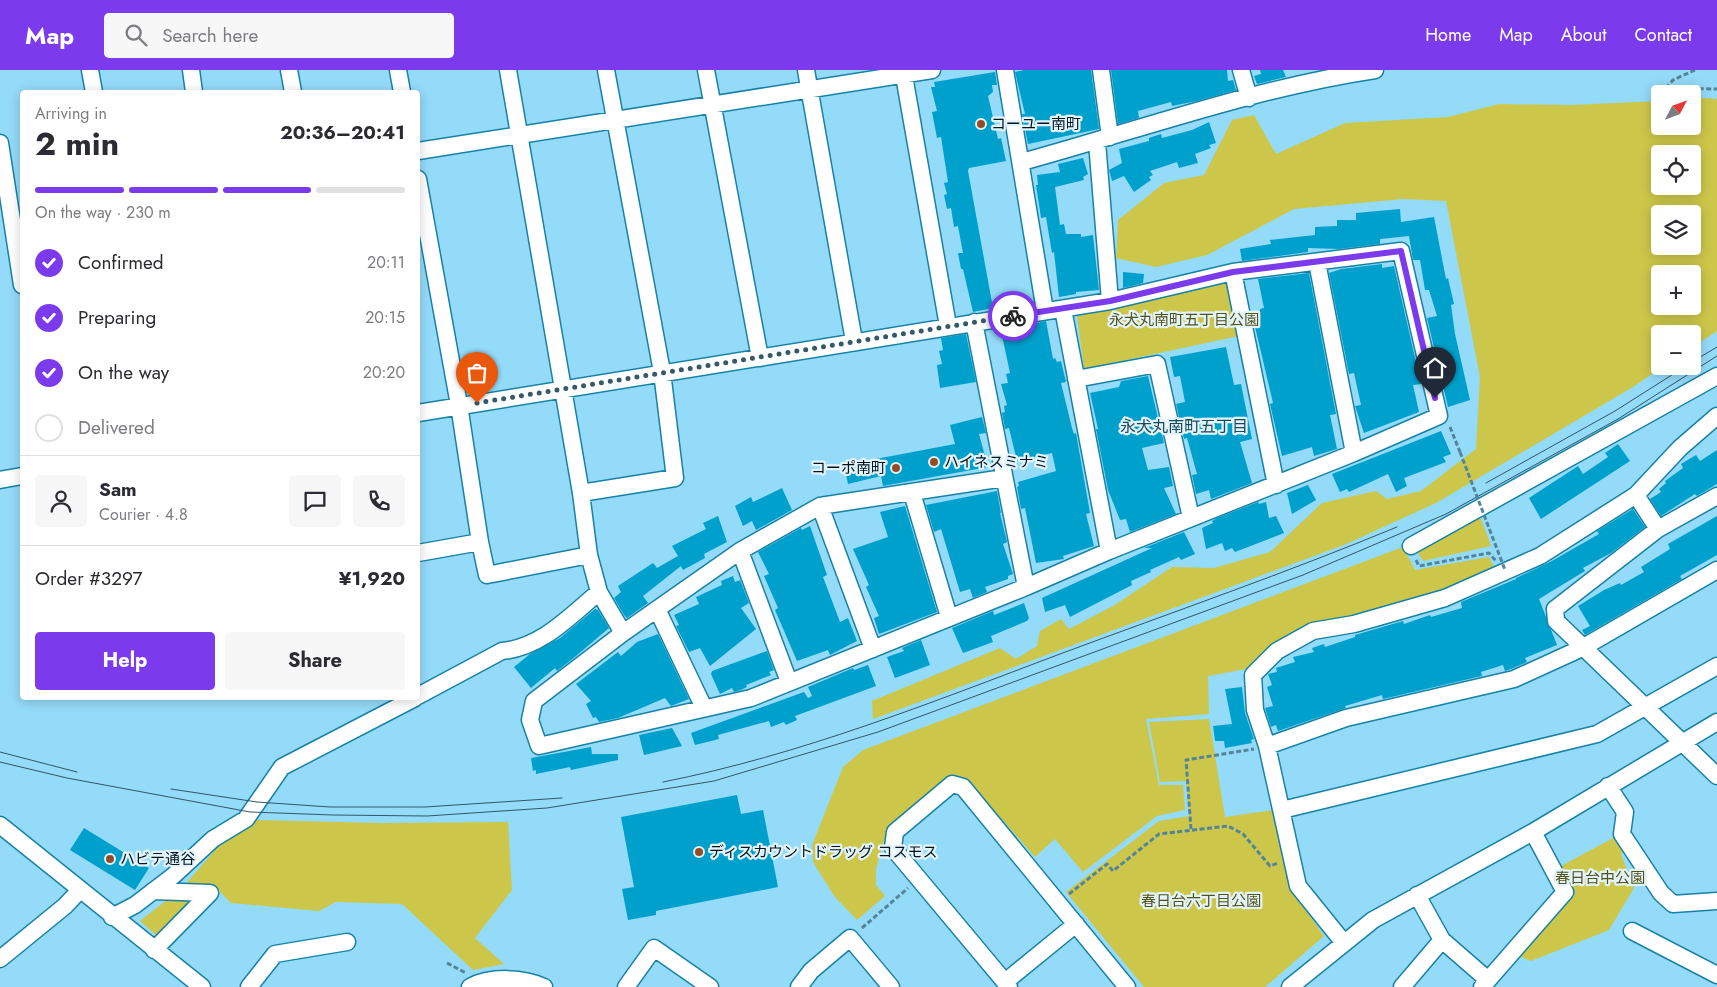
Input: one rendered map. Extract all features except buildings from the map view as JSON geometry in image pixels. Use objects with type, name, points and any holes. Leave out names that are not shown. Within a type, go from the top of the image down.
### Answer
[{"type":"street","points":[[90,70],[94,90]]},
{"type":"street","points":[[191,70],[194,90]]},
{"type":"street","points":[[289,70],[293,90]]},
{"type":"street","points":[[398,70],[402,90]]},
{"type":"street","points":[[508,70],[581,493],[589,555],[599,592],[624,633]]},
{"type":"street","points":[[581,493],[675,478],[662,372],[606,70]]},
{"type":"street","points":[[706,70],[760,358]]},
{"type":"street","points":[[806,70],[854,341]]},
{"type":"street","points":[[420,151],[615,121],[903,73],[932,70]]},
{"type":"street","points":[[1005,70],[1022,162],[1045,311]]},
{"type":"street","points":[[1102,70],[1110,301]]},
{"type":"street","points":[[1241,70],[1249,98]]},
{"type":"street","points":[[1022,162],[1334,73],[1375,70]]},
{"type":"street","points":[[903,73],[948,326]]},
{"type":"street","points":[[0,143],[20,273]]},
{"type":"street","points":[[420,190],[459,405],[480,542],[487,575],[589,555]]},
{"type":"street","points":[[420,413],[1110,301],[1233,272],[1401,251],[1439,416],[1354,454],[1109,551],[1026,587],[751,698],[539,746],[530,720],[534,701],[624,633],[740,551],[820,506],[1004,478]]},
{"type":"street","points":[[1317,262],[1354,454]]},
{"type":"street","points":[[1233,272],[1276,485]]},
{"type":"street","points":[[1063,309],[1109,551]]},
{"type":"street","points":[[974,322],[1026,587]]},
{"type":"street","points":[[1076,379],[1157,364],[1191,518]]},
{"type":"street","points":[[1411,546],[1717,376]]},
{"type":"street","points":[[1344,943],[1298,886],[1267,746],[1255,710],[1253,675],[1277,651],[1313,631],[1354,624],[1445,598],[1540,556],[1636,495],[1680,448],[1717,416]]},
{"type":"street","points":[[0,480],[20,476]]},
{"type":"street","points":[[912,493],[949,617]]},
{"type":"street","points":[[1636,495],[1658,529]]},
{"type":"street","points":[[1717,496],[1658,529],[1555,609],[1556,621],[1582,648],[1717,775]]},
{"type":"street","points":[[820,506],[873,649]]},
{"type":"street","points":[[420,553],[480,542]]},
{"type":"street","points":[[740,551],[789,682]]},
{"type":"street","points":[[1267,746],[1346,718],[1514,679],[1582,648],[1717,570]]},
{"type":"street","points":[[420,695],[502,651],[517,650],[553,631],[599,592]]},
{"type":"street","points":[[657,609],[704,708]]},
{"type":"street","points":[[1282,810],[1597,734],[1717,666]]},
{"type":"street","points":[[112,917],[135,905],[213,839],[246,819],[282,767],[410,700]]},
{"type":"street","points":[[1290,987],[1373,920],[1417,894],[1533,832],[1717,722]]},
{"type":"street","points":[[1076,924],[1007,985],[893,848],[895,832],[952,784],[963,787],[1128,987]]},
{"type":"street","points":[[1608,786],[1625,812],[1622,834],[1661,893],[1673,904],[1717,901]]},
{"type":"street","points":[[0,825],[197,986]]},
{"type":"street","points":[[1417,894],[1442,940],[1485,983],[1565,892],[1533,832]]},
{"type":"street","points":[[0,960],[65,906],[80,890]]},
{"type":"street","points":[[153,891],[210,894],[154,950]]},
{"type":"street","points":[[1632,931],[1717,975]]},
{"type":"street","points":[[799,987],[811,971],[850,938],[891,987]]},
{"type":"street","points":[[1402,987],[1442,940]]},
{"type":"street","points":[[248,987],[275,954],[347,942]]},
{"type":"street","points":[[626,987],[654,948],[710,987]]},
{"type":"street","points":[[470,987],[517,980],[544,987]]},
{"type":"path","points":[[1695,70],[1673,80],[1666,88],[1717,89]]},
{"type":"path","points":[[1439,416],[1450,424],[1505,570]]},
{"type":"path","points":[[1411,546],[1419,566],[1489,553],[1505,570]]},
{"type":"path","points":[[1191,829],[1186,760],[1267,746]]},
{"type":"path","points":[[1058,902],[1107,864],[1113,871],[1159,834],[1228,826],[1243,834],[1270,866],[1293,859]]},
{"type":"path","points":[[850,938],[918,879]]},
{"type":"green space","points":[[1701,98],[1717,99],[1717,331],[1701,342],[1701,325],[1651,325],[1651,375],[1436,503],[1344,545],[873,719],[872,701],[1000,648],[1016,659],[1037,646],[1040,631],[1061,619],[1069,629],[1113,606],[1172,567],[1214,568],[1270,552],[1322,503],[1376,491],[1387,499],[1421,491],[1476,449],[1480,377],[1446,201],[1403,199],[1294,209],[1207,255],[1156,267],[1116,258],[1118,220],[1164,183],[1204,175],[1232,120],[1254,115],[1276,154],[1345,123],[1448,117],[1499,104],[1571,105],[1651,101],[1651,135],[1701,135]]},
{"type":"green space","name":"永犬丸南町五丁目公園","points":[[1228,283],[1239,336],[1084,369],[1077,316]]},
{"type":"green space","points":[[1480,516],[1491,546],[1423,561],[1416,550]]},
{"type":"green space","points":[[1403,547],[1415,570],[1489,557],[1495,569],[1439,592],[1359,618],[1256,667],[1208,676],[1209,714],[1146,719],[1159,785],[1183,785],[1185,810],[1157,816],[1083,872],[1055,839],[1035,857],[968,781],[949,776],[887,830],[876,869],[876,885],[885,896],[857,920],[834,896],[813,862],[812,845],[843,767],[863,750]]},
{"type":"green space","name":"春日台六丁目公園","points":[[1209,719],[1225,817],[1274,810],[1290,888],[1324,936],[1265,987],[1144,987],[1066,892],[1159,821],[1189,816],[1186,781],[1160,782],[1149,722]]},
{"type":"green space","points":[[257,820],[382,823],[508,822],[512,890],[475,938],[504,964],[473,970],[402,904],[336,902],[319,911],[231,903],[213,885],[187,912],[157,936],[140,921],[183,887],[221,843]]},
{"type":"green space","name":"春日台中公園","points":[[1617,836],[1627,848],[1621,854],[1634,888],[1609,930],[1531,961],[1519,956],[1575,893],[1561,866]]},
{"type":"tram line","points":[[1701,357],[1717,347]]},
{"type":"tram line","points":[[0,762],[67,778],[250,812],[333,815],[427,816],[547,808],[714,781],[878,732],[1303,575],[1446,514],[1618,419],[1717,356]]},
{"type":"tram line","points":[[1486,483],[1615,411],[1672,375]]},
{"type":"tram line","points":[[663,782],[765,758],[864,726],[1271,576],[1397,527]]},
{"type":"tram line","points":[[0,752],[77,772]]},
{"type":"tram line","points":[[171,789],[257,802],[330,807],[425,807],[562,798]]},
{"type":"way so far","points":[[477,403],[1013,316]]},
{"type":"place","name":"コーユー南町","points":[[981,124]]},
{"type":"place","name":"ハイネスミナミ","points":[[934,462]]},
{"type":"place","name":"コーポ南町","points":[[896,468]]},
{"type":"place","name":"ディスカウントドラッグ コスモス","points":[[699,852]]},
{"type":"place","name":"ハビテ通谷","points":[[110,859]]},
{"type":"district","name":"永犬丸南町五丁目","points":[[1184,426]]},
{"type":"route","points":[[1013,316],[1110,301],[1233,272],[1401,251],[1435,398]]}]
